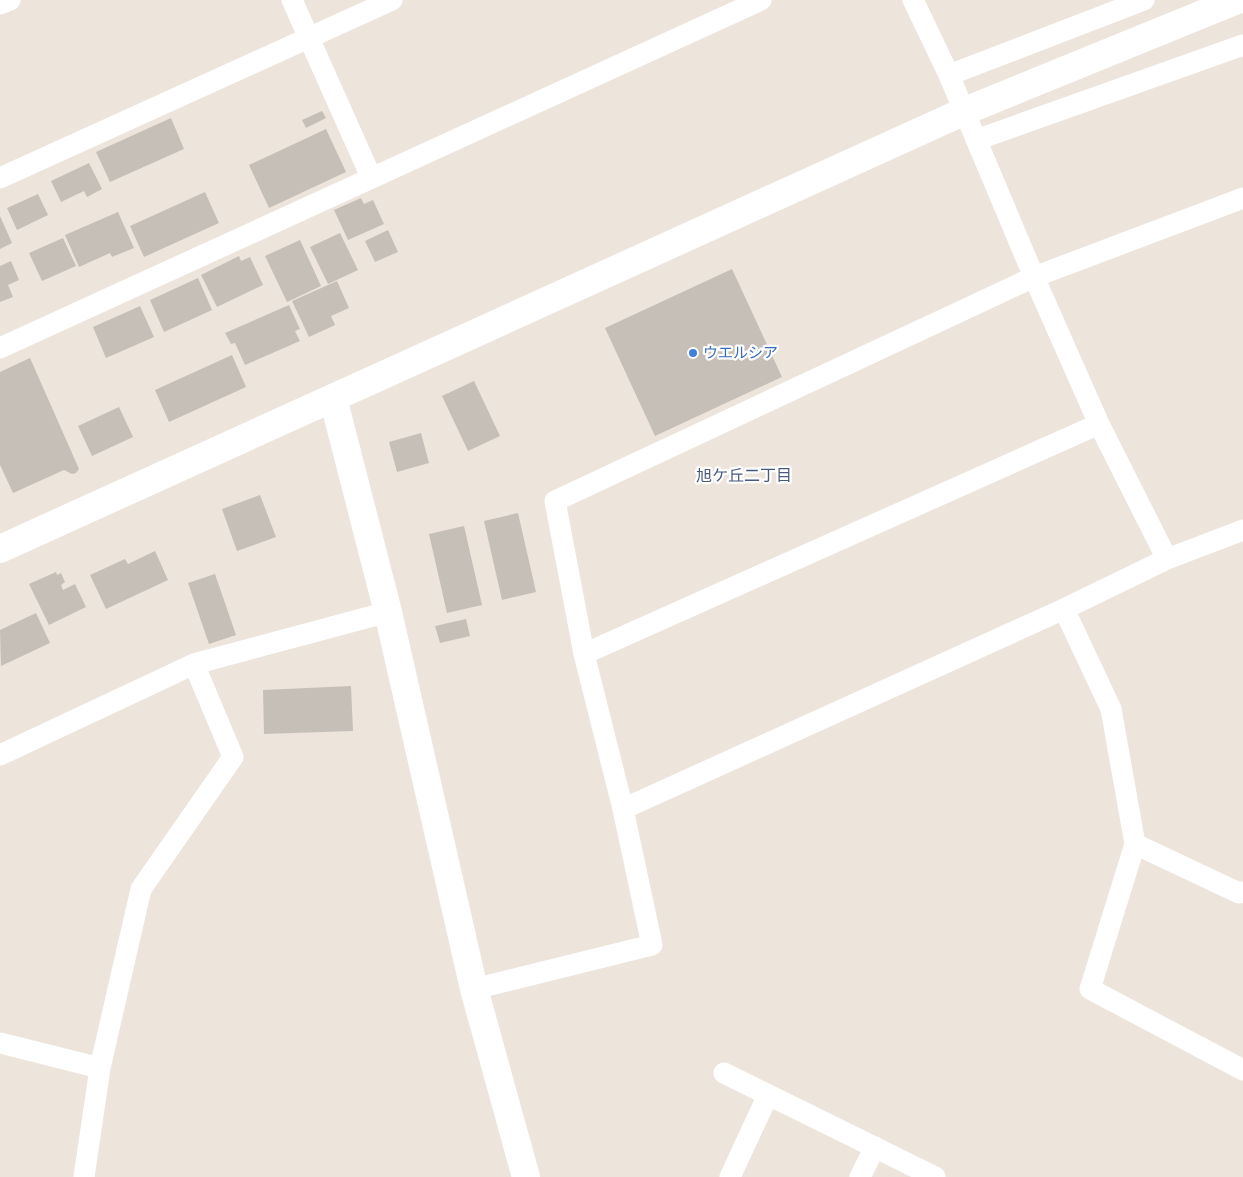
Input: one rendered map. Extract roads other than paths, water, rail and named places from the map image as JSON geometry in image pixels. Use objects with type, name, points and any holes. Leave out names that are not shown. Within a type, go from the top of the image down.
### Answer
[{"type":"street","points":[[0,4],[10,0]]},
{"type":"street","points":[[292,0],[371,177]]},
{"type":"street","points":[[0,178],[392,0]]},
{"type":"street","points":[[0,348],[761,0]]},
{"type":"street","points":[[913,0],[949,76],[1034,277],[1099,424],[1168,560]]},
{"type":"street","points":[[949,76],[1144,0]]},
{"type":"street","points":[[0,550],[964,111],[1237,0]]},
{"type":"street","points":[[976,140],[1243,45]]},
{"type":"street","points":[[474,989],[652,946],[623,809],[584,654],[555,501],[1034,277],[1243,198]]},
{"type":"street","points":[[333,398],[388,612],[474,989],[526,1177]]},
{"type":"street","points":[[584,654],[1099,424]]},
{"type":"street","points":[[623,809],[1168,560],[1243,530]]},
{"type":"street","points":[[1064,609],[1111,709],[1135,844],[1090,989],[1243,1070]]},
{"type":"street","points":[[0,755],[194,664],[388,612]]},
{"type":"street","points":[[84,1177],[100,1068],[141,889],[233,756],[194,664]]},
{"type":"street","points":[[1135,844],[1239,893],[1243,892]]},
{"type":"street","points":[[0,1043],[100,1068]]},
{"type":"street","points":[[724,1073],[935,1177]]},
{"type":"street","points":[[730,1177],[768,1095]]},
{"type":"street","points":[[860,1177],[875,1147]]},
{"type":"place","name":"ウエルシア","points":[[693,353]]},
{"type":"district","name":"旭ケ丘二丁目","points":[[744,475]]}]
